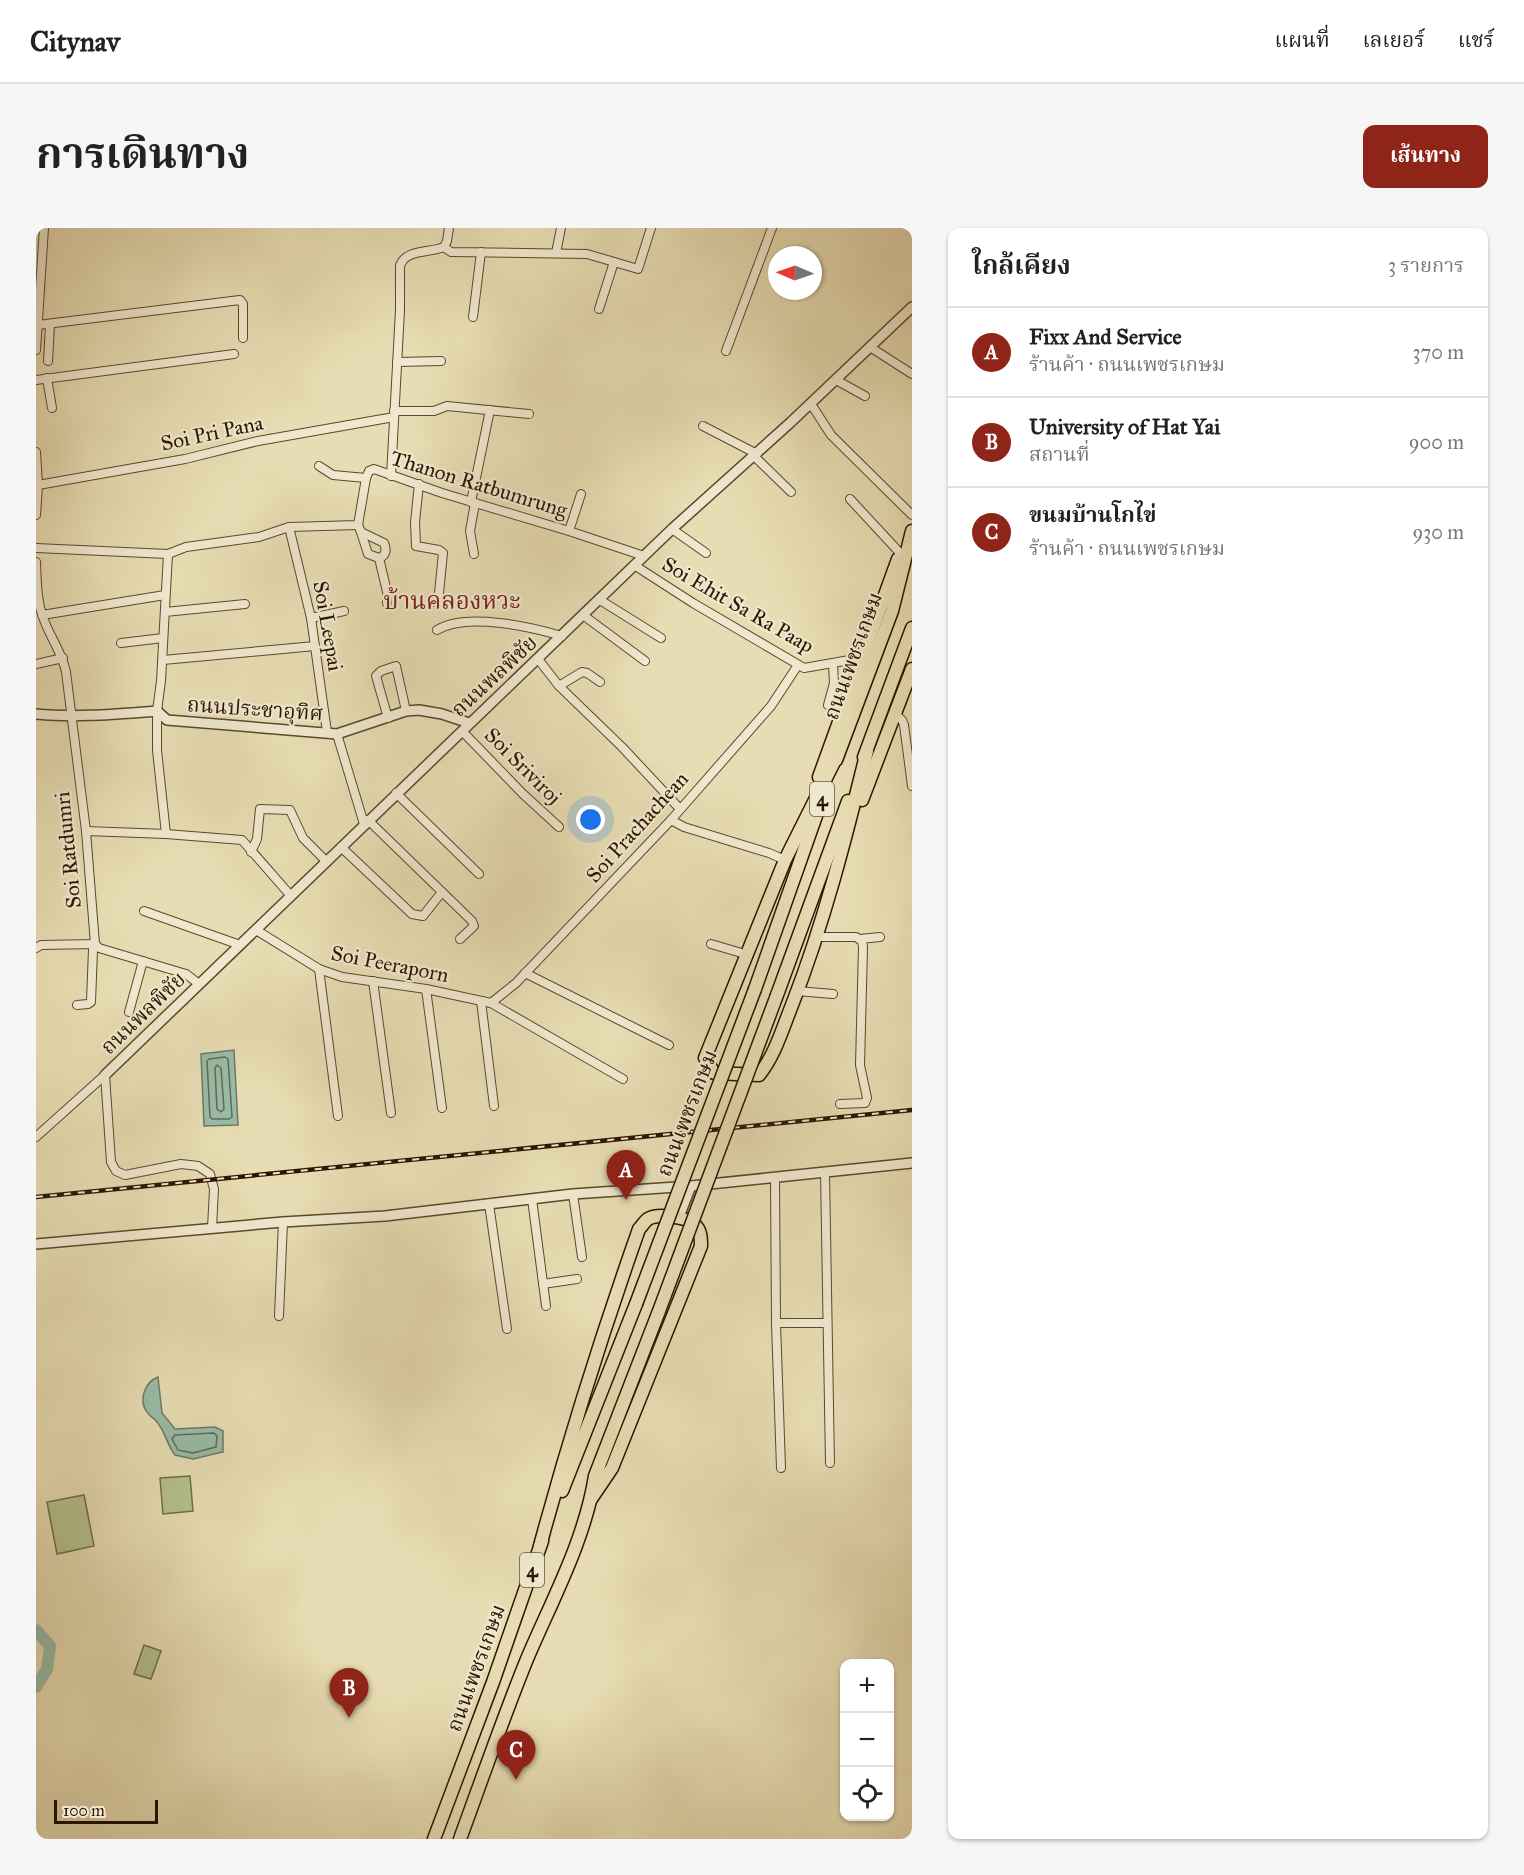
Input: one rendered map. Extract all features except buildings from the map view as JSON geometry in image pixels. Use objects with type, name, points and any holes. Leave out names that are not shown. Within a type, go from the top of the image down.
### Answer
[{"type":"highway","points":[[803,820],[912,524]]},
{"type":"highway","name":"ถนนเพชรเกษม","points":[[434,1839],[493,1682],[540,1546],[636,1304],[755,989],[837,754],[892,611],[912,531]]},
{"type":"highway","points":[[892,611],[912,561]]},
{"type":"highway","name":"ถนนเพชรเกษม","points":[[460,1839],[526,1662],[581,1532],[595,1476],[777,995],[911,629]]},
{"type":"highway","points":[[845,842],[911,675]]},
{"type":"highway","points":[[837,754],[803,820],[745,954],[705,1058],[714,1073],[759,1075],[770,1062],[816,937],[845,842],[867,751]]},
{"type":"highway","points":[[540,1546],[597,1350],[639,1230],[649,1218],[679,1217],[694,1224],[700,1234],[701,1246],[612,1468],[591,1499]]},
{"type":"street","points":[[36,350],[44,228]]},
{"type":"street","points":[[444,247],[449,228]]},
{"type":"street","points":[[556,253],[561,228]]},
{"type":"street","points":[[392,476],[402,259],[408,255],[444,247],[451,252],[587,254],[638,269],[651,228]]},
{"type":"street","points":[[726,351],[772,228]]},
{"type":"street","points":[[473,317],[481,252]]},
{"type":"street","points":[[599,309],[614,262]]},
{"type":"street","points":[[38,325],[240,300],[243,304],[243,338]]},
{"type":"street","name":"ถนนพลพิชัย","points":[[105,1076],[672,529],[756,455],[912,307]]},
{"type":"street","points":[[48,361],[50,324]]},
{"type":"street","points":[[870,347],[912,374]]},
{"type":"street","points":[[36,380],[234,354]]},
{"type":"street","points":[[397,362],[441,361]]},
{"type":"street","points":[[47,378],[52,408]]},
{"type":"street","points":[[836,380],[865,396]]},
{"type":"street","points":[[811,404],[831,435],[912,515]]},
{"type":"street","name":"Soi Pri Pana","points":[[38,485],[185,459],[258,441],[394,414],[434,411],[447,406],[529,414]]},
{"type":"street","points":[[474,554],[470,531],[473,503],[490,410]]},
{"type":"street","points":[[703,426],[756,455],[791,492]]},
{"type":"street","points":[[36,452],[38,485],[36,515]]},
{"type":"street","points":[[319,466],[333,475],[366,478]]},
{"type":"street","name":"Thanon Ratbumrung","points":[[359,529],[366,478],[369,471],[374,469],[473,503],[644,556]]},
{"type":"street","points":[[419,484],[415,522],[416,546],[439,550],[443,553],[439,593],[434,602]]},
{"type":"street","points":[[569,531],[580,494]]},
{"type":"street","points":[[850,499],[900,553]]},
{"type":"street","points":[[36,548],[168,554],[186,547],[260,537],[289,527],[359,529],[384,543],[386,552],[379,558]]},
{"type":"street","name":"Soi Leepai","points":[[289,527],[311,618],[332,733],[366,822]]},
{"type":"street","points":[[359,529],[368,554],[379,558]]},
{"type":"street","points":[[672,529],[706,553]]},
{"type":"street","points":[[166,834],[157,750],[168,554]]},
{"type":"street","points":[[379,558],[388,596],[387,603]]},
{"type":"street","name":"Soi Ratdumri","points":[[36,562],[37,592],[42,615],[63,658],[86,831],[95,944],[91,1002],[77,1005]]},
{"type":"street","name":"Soi Ehit Sa Ra Paap","points":[[634,566],[798,665],[808,668],[861,658]]},
{"type":"street","points":[[42,615],[165,595]]},
{"type":"street","points":[[600,600],[661,638]]},
{"type":"street","points":[[165,612],[245,604]]},
{"type":"street","points":[[311,618],[344,611]]},
{"type":"street","points":[[583,615],[645,661]]},
{"type":"street","points":[[437,630],[455,623],[516,624],[562,636]]},
{"type":"street","points":[[121,643],[163,638]]},
{"type":"street","points":[[163,660],[315,646]]},
{"type":"street","points":[[36,664],[63,658]]},
{"type":"street","points":[[538,659],[559,687],[622,747],[680,809]]},
{"type":"street","points":[[832,664],[834,683],[828,705],[842,713]]},
{"type":"street","name":"Soi Prachachean","points":[[491,1003],[525,973],[671,820],[771,706],[798,665]]},
{"type":"street","points":[[388,718],[376,676],[381,670],[396,666],[406,711]]},
{"type":"street","points":[[559,687],[577,673],[582,672],[600,682]]},
{"type":"street","name":"ถนนประชาอุทิศ","points":[[36,714],[72,717],[158,711],[167,720],[332,733],[406,711],[419,710],[442,714],[469,723]]},
{"type":"street","points":[[896,714],[904,725],[912,786]]},
{"type":"street","name":"Soi Sriviroj","points":[[462,731],[522,794],[559,827]]},
{"type":"street","points":[[396,794],[479,874]]},
{"type":"street","points":[[251,852],[257,839],[260,809],[290,810],[303,838],[326,861]]},
{"type":"street","points":[[671,820],[684,827],[770,853],[785,860]]},
{"type":"street","points":[[366,822],[474,924],[460,939]]},
{"type":"street","points":[[86,831],[242,840],[291,896]]},
{"type":"street","points":[[341,847],[412,914],[423,916],[442,892]]},
{"type":"street","points":[[144,911],[240,945]]},
{"type":"street","name":"Soi Peeraporn","points":[[256,930],[319,969],[342,977],[426,989],[491,1003],[623,1079]]},
{"type":"street","points":[[816,937],[856,937],[860,939],[880,937]]},
{"type":"street","points":[[840,1104],[865,1103],[867,1098],[860,1065],[863,947],[860,939]]},
{"type":"street","points":[[36,948],[41,945],[95,944],[99,948],[186,974],[199,984]]},
{"type":"street","points":[[711,944],[745,954]]},
{"type":"street","points":[[129,1012],[143,961]]},
{"type":"street","points":[[319,969],[332,1093],[338,1116]]},
{"type":"street","points":[[525,973],[669,1045]]},
{"type":"street","points":[[373,981],[391,1113]]},
{"type":"street","points":[[426,989],[442,1108]]},
{"type":"street","points":[[797,991],[833,994]]},
{"type":"street","points":[[481,1001],[494,1106]]},
{"type":"street","points":[[36,1137],[105,1076]]},
{"type":"street","points":[[105,1076],[111,1162],[116,1171],[124,1175],[181,1164],[198,1166],[210,1173],[214,1189],[212,1228]]},
{"type":"street","points":[[36,1244],[283,1222],[385,1216],[573,1194],[691,1186],[912,1163]]},
{"type":"street","points":[[825,1173],[830,1463]]},
{"type":"street","points":[[775,1177],[776,1323],[781,1468]]},
{"type":"street","points":[[679,1217],[691,1186]]},
{"type":"street","points":[[573,1194],[582,1257]]},
{"type":"street","points":[[532,1199],[546,1306]]},
{"type":"street","points":[[489,1204],[507,1329]]},
{"type":"street","points":[[279,1316],[283,1222]]},
{"type":"street","points":[[543,1284],[577,1279]]},
{"type":"street","points":[[776,1323],[826,1323]]},
{"type":"shaded area","points":[[190,1476],[193,1511],[163,1514],[160,1478]]},
{"type":"shaded area","points":[[84,1495],[94,1546],[57,1554],[47,1502]]},
{"type":"shaded area","points":[[144,1645],[161,1651],[151,1679],[134,1674]]},
{"type":"water","points":[[234,1050],[238,1125],[204,1126],[201,1054]]},
{"type":"water","points":[[158,1377],[162,1413],[175,1429],[215,1427],[223,1431],[223,1452],[193,1459],[175,1455],[160,1426],[144,1407],[143,1397],[146,1387]]},
{"type":"waterway","points":[[36,1630],[50,1646],[47,1669],[36,1687]]},
{"type":"railway","points":[[36,1197],[912,1110]]},
{"type":"place","name":"Fixx And Service","points":[[626,1200]]},
{"type":"place","name":"University of Hat Yai","points":[[349,1718]]},
{"type":"place","name":"ขนมบ้านโกไข่","points":[[516,1780]]},
{"type":"district","name":"บ้านคลองหวะ","points":[[452,601]]}]
